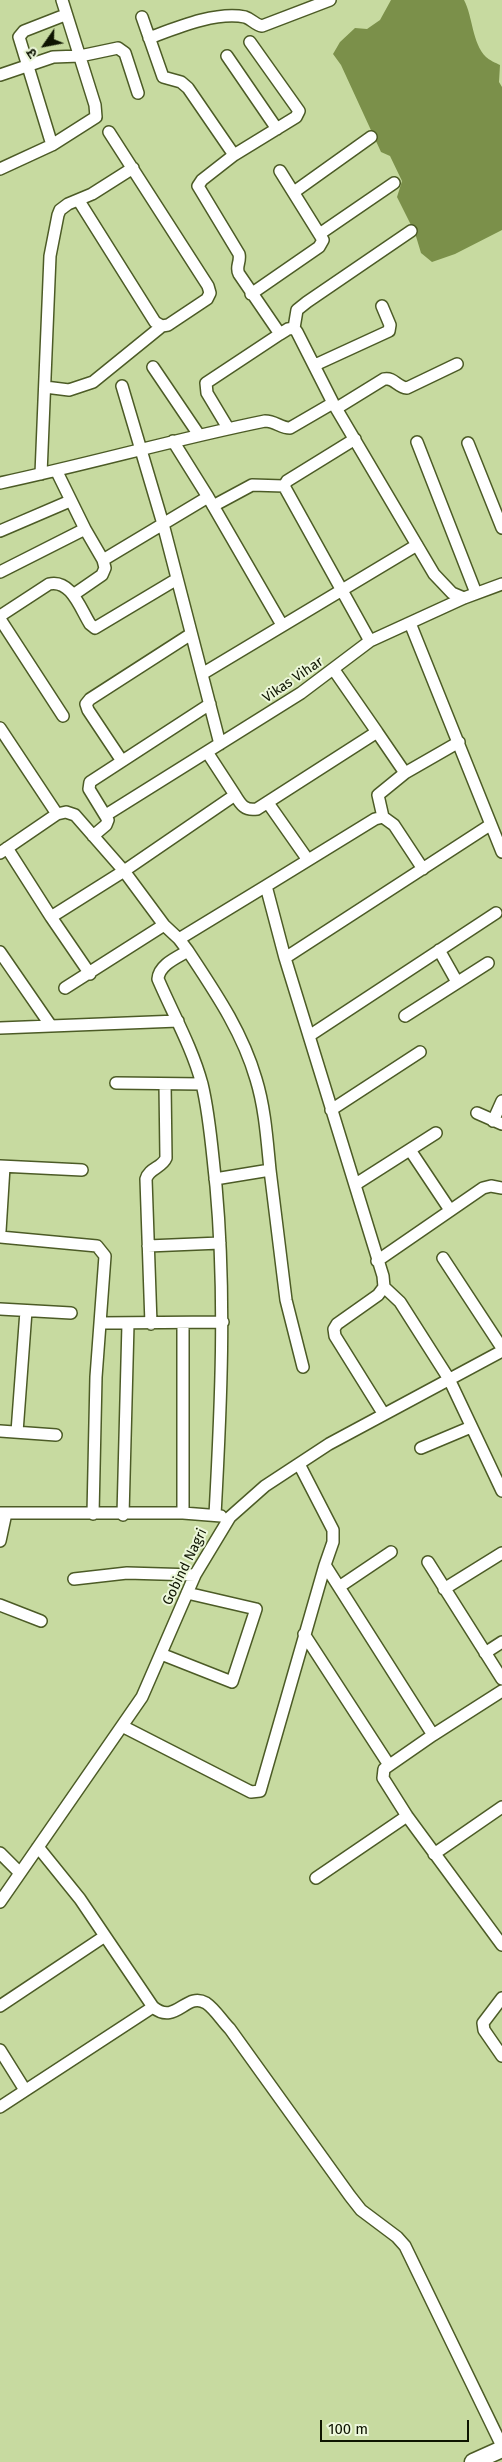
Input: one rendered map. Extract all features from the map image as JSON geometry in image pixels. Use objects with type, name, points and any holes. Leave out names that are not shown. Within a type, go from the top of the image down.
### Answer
[{"type":"highway","points":[[473,2462],[502,2448]]},
{"type":"street","points":[[0,169],[52,145],[96,117],[95,105],[62,0]]},
{"type":"street","points":[[149,38],[191,23],[222,18],[246,18],[262,26],[330,0]]},
{"type":"street","points":[[52,145],[26,66],[20,34],[66,14]]},
{"type":"street","points":[[142,17],[163,77],[181,82],[188,88],[234,155]]},
{"type":"street","points":[[250,42],[298,111],[296,117],[234,155],[202,180],[199,188],[239,254],[237,271],[280,334]]},
{"type":"street","points":[[0,75],[53,57],[80,56],[114,48],[122,49],[138,93]]},
{"type":"street","points":[[226,56],[277,129]]},
{"type":"street","points":[[45,387],[68,390],[93,382],[162,326],[168,325],[207,299],[210,293],[208,286],[109,132]]},
{"type":"street","points":[[294,192],[371,137]]},
{"type":"street","points":[[42,474],[50,256],[60,210],[68,204],[79,201],[133,168]]},
{"type":"street","points":[[252,294],[319,246],[323,240],[321,233],[280,171]]},
{"type":"street","points":[[321,233],[394,183]]},
{"type":"street","points":[[79,201],[155,322],[162,326]]},
{"type":"street","points":[[410,231],[307,302],[298,310],[294,328],[335,405],[417,545],[443,585],[452,593],[464,598]]},
{"type":"street","points":[[315,365],[389,331],[390,325],[382,306]]},
{"type":"street","points":[[228,428],[207,393],[206,383],[288,329],[294,328]]},
{"type":"street","points":[[0,483],[57,472],[140,448],[228,428],[273,421],[284,428],[290,428],[384,379],[393,380],[402,388],[407,388],[457,364]]},
{"type":"street","points":[[153,367],[199,435]]},
{"type":"street","points":[[122,386],[163,524],[220,744]]},
{"type":"street","points":[[284,486],[287,481],[355,439]]},
{"type":"street","points":[[173,441],[282,625]]},
{"type":"street","points":[[417,442],[476,593]]},
{"type":"street","points":[[468,443],[502,528]]},
{"type":"street","points":[[57,472],[84,529],[103,560],[105,568],[102,575],[73,595]]},
{"type":"street","points":[[103,560],[163,524],[210,502],[252,485],[284,486]]},
{"type":"street","points":[[284,486],[370,641]]},
{"type":"street","points":[[0,531],[70,501]]},
{"type":"street","points":[[0,572],[84,529]]},
{"type":"street","points":[[202,674],[417,545]]},
{"type":"street","points":[[62,716],[0,618],[49,584],[58,582],[66,585],[90,624],[95,628],[177,579]]},
{"type":"street","name":"Vikas Vihar","points":[[106,815],[263,719],[334,670],[370,641],[464,598],[502,584]]},
{"type":"street","points":[[410,623],[502,852]]},
{"type":"street","points":[[122,761],[88,710],[86,704],[90,699],[191,634]]},
{"type":"street","points":[[334,670],[405,773]]},
{"type":"street","points":[[93,836],[106,824],[106,815],[88,785],[90,782],[210,704]]},
{"type":"street","points":[[0,728],[57,814]]},
{"type":"street","points":[[207,752],[242,807],[250,810],[268,803],[377,732]]},
{"type":"street","points":[[422,869],[394,825],[384,817],[378,794],[405,773],[459,742]]},
{"type":"street","points":[[50,917],[124,871],[235,795]]},
{"type":"street","points":[[268,803],[308,860]]},
{"type":"street","points":[[90,974],[4,851],[57,814],[66,812],[75,816],[93,836],[124,871],[164,925],[180,939],[227,1009],[244,1044],[257,1080],[286,1300],[303,1367]]},
{"type":"street","points":[[180,939],[375,819],[384,817]]},
{"type":"street","points":[[285,958],[490,825]]},
{"type":"street","points":[[266,886],[285,958],[331,1110],[356,1184],[384,1287],[400,1302],[449,1379],[502,1492]]},
{"type":"street","points":[[309,1036],[496,913]]},
{"type":"street","points":[[64,988],[90,974],[164,925]]},
{"type":"street","points":[[439,950],[457,982]]},
{"type":"street","points":[[188,951],[159,972],[158,979],[178,1021],[202,1084],[209,1122],[215,1179],[220,1243],[223,1372],[214,1516]]},
{"type":"street","points":[[0,952],[51,1026]]},
{"type":"street","points":[[405,1016],[488,963]]},
{"type":"street","points":[[0,1028],[178,1021]]},
{"type":"street","points":[[331,1110],[420,1052]]},
{"type":"street","points":[[116,1083],[202,1084]]},
{"type":"street","points":[[150,1324],[146,1179],[147,1174],[165,1162],[166,1158],[165,1084]]},
{"type":"street","points":[[477,1113],[498,1122],[502,1101]]},
{"type":"street","points":[[356,1184],[436,1133]]},
{"type":"street","points":[[410,1150],[450,1210]]},
{"type":"street","points":[[0,1231],[2,1167],[82,1170]]},
{"type":"street","points":[[215,1179],[270,1170]]},
{"type":"street","points":[[377,1261],[483,1188],[491,1186],[502,1188]]},
{"type":"street","points":[[0,1237],[97,1246],[103,1250],[105,1256],[96,1376],[94,1514]]},
{"type":"street","points":[[148,1246],[220,1243]]},
{"type":"street","points":[[443,1258],[502,1349]]},
{"type":"street","points":[[383,1413],[334,1336],[334,1329],[338,1324],[378,1295],[384,1287]]},
{"type":"street","points":[[0,1309],[71,1313]]},
{"type":"street","points":[[17,1432],[26,1311]]},
{"type":"street","points":[[100,1323],[223,1322]]},
{"type":"street","points":[[183,1323],[183,1513]]},
{"type":"street","points":[[123,1514],[128,1324]]},
{"type":"street","name":"Gobind Nagri","points":[[0,1902],[142,1697],[195,1575],[230,1516],[265,1486],[299,1464],[383,1413],[502,1349]]},
{"type":"street","points":[[421,1448],[471,1427]]},
{"type":"street","points":[[0,1431],[56,1435]]},
{"type":"street","points":[[122,1726],[251,1792],[260,1791],[273,1752],[304,1634],[333,1542],[333,1530],[299,1464]]},
{"type":"street","points":[[0,1541],[3,1513],[183,1513],[230,1516]]},
{"type":"street","points":[[339,1587],[391,1552]]},
{"type":"street","points":[[444,1589],[502,1553]]},
{"type":"street","points":[[428,1562],[502,1679]]},
{"type":"street","points":[[325,1565],[433,1735]]},
{"type":"street","points":[[74,1579],[127,1573],[195,1575]]},
{"type":"street","points":[[161,1654],[232,1682],[256,1609],[187,1593]]},
{"type":"street","points":[[0,1605],[41,1621]]},
{"type":"street","points":[[304,1634],[390,1765]]},
{"type":"street","points":[[485,1653],[502,1642]]},
{"type":"street","points":[[502,1691],[384,1769],[383,1778],[434,1854],[502,1945]]},
{"type":"street","points":[[434,1854],[502,1807]]},
{"type":"street","points":[[316,1878],[407,1816]]},
{"type":"street","points":[[38,1847],[80,1899],[153,2008],[160,2013],[168,2014],[186,2003],[196,2001],[204,2002],[211,2007],[230,2029],[356,2203],[405,2246],[502,2448]]},
{"type":"street","points":[[0,1853],[20,1873]]},
{"type":"street","points":[[0,2006],[105,1936]]},
{"type":"street","points":[[502,1998],[483,2023],[484,2030],[502,2056]]},
{"type":"street","points":[[0,2107],[153,2008]]},
{"type":"street","points":[[0,2050],[25,2090]]},
{"type":"shaded area","points":[[391,0],[464,0],[481,51],[487,58],[500,65],[499,82],[502,87],[502,230],[455,254],[432,262],[421,253],[415,233],[397,197],[402,181],[390,156],[381,152],[341,65],[333,54],[340,42],[355,28],[367,29],[380,20]]}]
